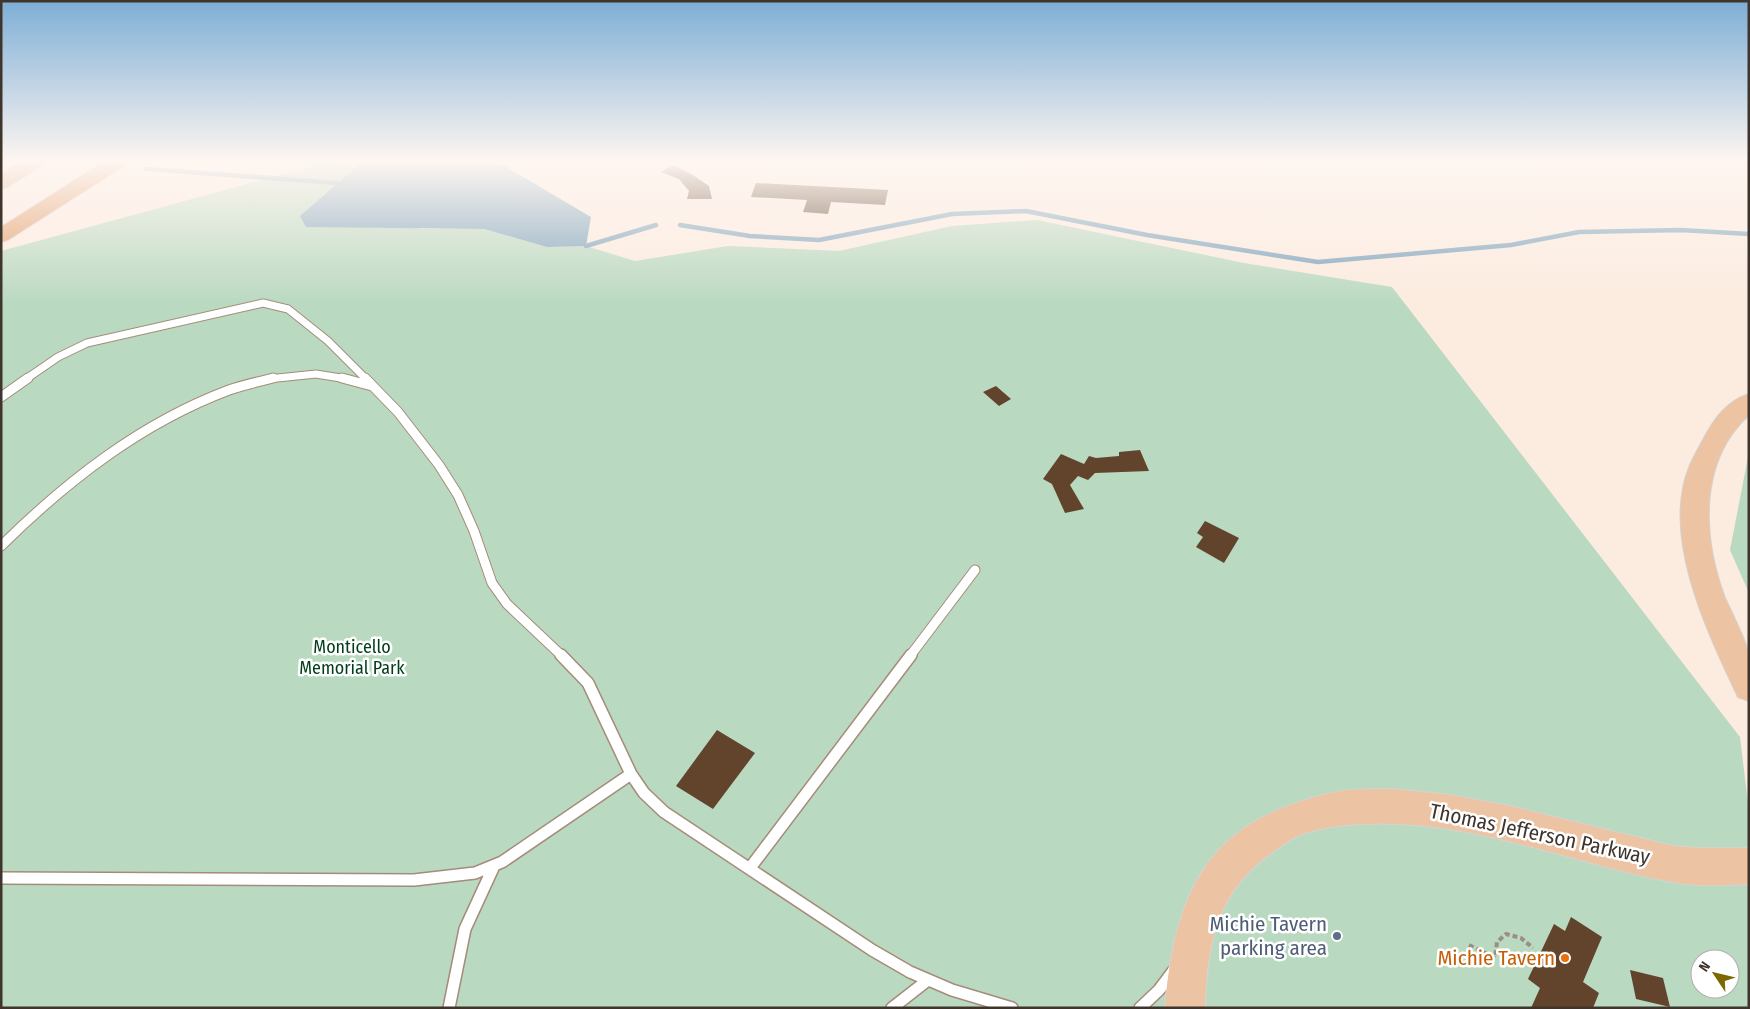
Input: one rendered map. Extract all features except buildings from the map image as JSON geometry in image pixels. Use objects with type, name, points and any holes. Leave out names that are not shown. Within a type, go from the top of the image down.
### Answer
[{"type":"highway","points":[[1,236],[43,209]]},
{"type":"main road","points":[[1749,404],[1728,421],[1709,449],[1699,474],[1695,503],[1696,540],[1704,580],[1718,622],[1749,688]]},
{"type":"main road","name":"Thomas Jefferson Parkway","points":[[1185,1008],[1187,972],[1191,947],[1218,880],[1237,857],[1253,842],[1282,825],[1307,815],[1341,807],[1378,805],[1469,815],[1674,864],[1716,868],[1749,866]]},
{"type":"lane","points":[[1,396],[58,357],[87,343],[248,305],[263,303],[288,308],[328,341],[398,412],[448,480],[474,531],[482,560],[492,583],[507,604],[573,666],[588,683],[631,774],[644,793],[664,812],[872,950],[928,980],[952,990],[1012,1008]]},
{"type":"lane","points":[[1,546],[22,524],[126,442],[150,427],[210,399],[243,386],[296,375],[337,376],[372,386]]},
{"type":"lane","points":[[750,868],[975,570]]},
{"type":"lane","points":[[1,878],[414,880],[475,873],[502,862],[631,774]]},
{"type":"lane","points":[[450,1008],[465,929],[494,866]]},
{"type":"lane","points":[[1140,1008],[1159,990],[1191,947]]},
{"type":"lane","points":[[892,1008],[928,980]]},
{"type":"path","points":[[1468,946],[1495,958],[1497,942],[1506,934],[1521,938],[1533,948]]},
{"type":"green space","name":"Monticello Memorial Park","points":[[155,209],[402,209],[419,229],[484,229],[547,247],[586,246],[635,261],[728,246],[839,251],[952,226],[1037,220],[1244,263],[1392,287],[1740,737],[1749,812],[1749,1008],[1,1008],[1,251]]},
{"type":"green space","points":[[1749,452],[1749,593],[1730,550]]},
{"type":"water","points":[[308,209],[578,209],[591,217],[586,246],[547,247],[484,229],[306,227],[300,216]]},
{"type":"waterway","points":[[680,225],[750,236],[819,240],[952,214],[1026,211],[1147,235],[1318,262],[1511,245],[1579,232],[1681,230],[1749,234]]},
{"type":"waterway","points":[[586,246],[656,225]]},
{"type":"place","name":"Michie Tavern parking area","points":[[1337,936]]},
{"type":"place","name":"Michie Tavern","points":[[1565,958]]}]
